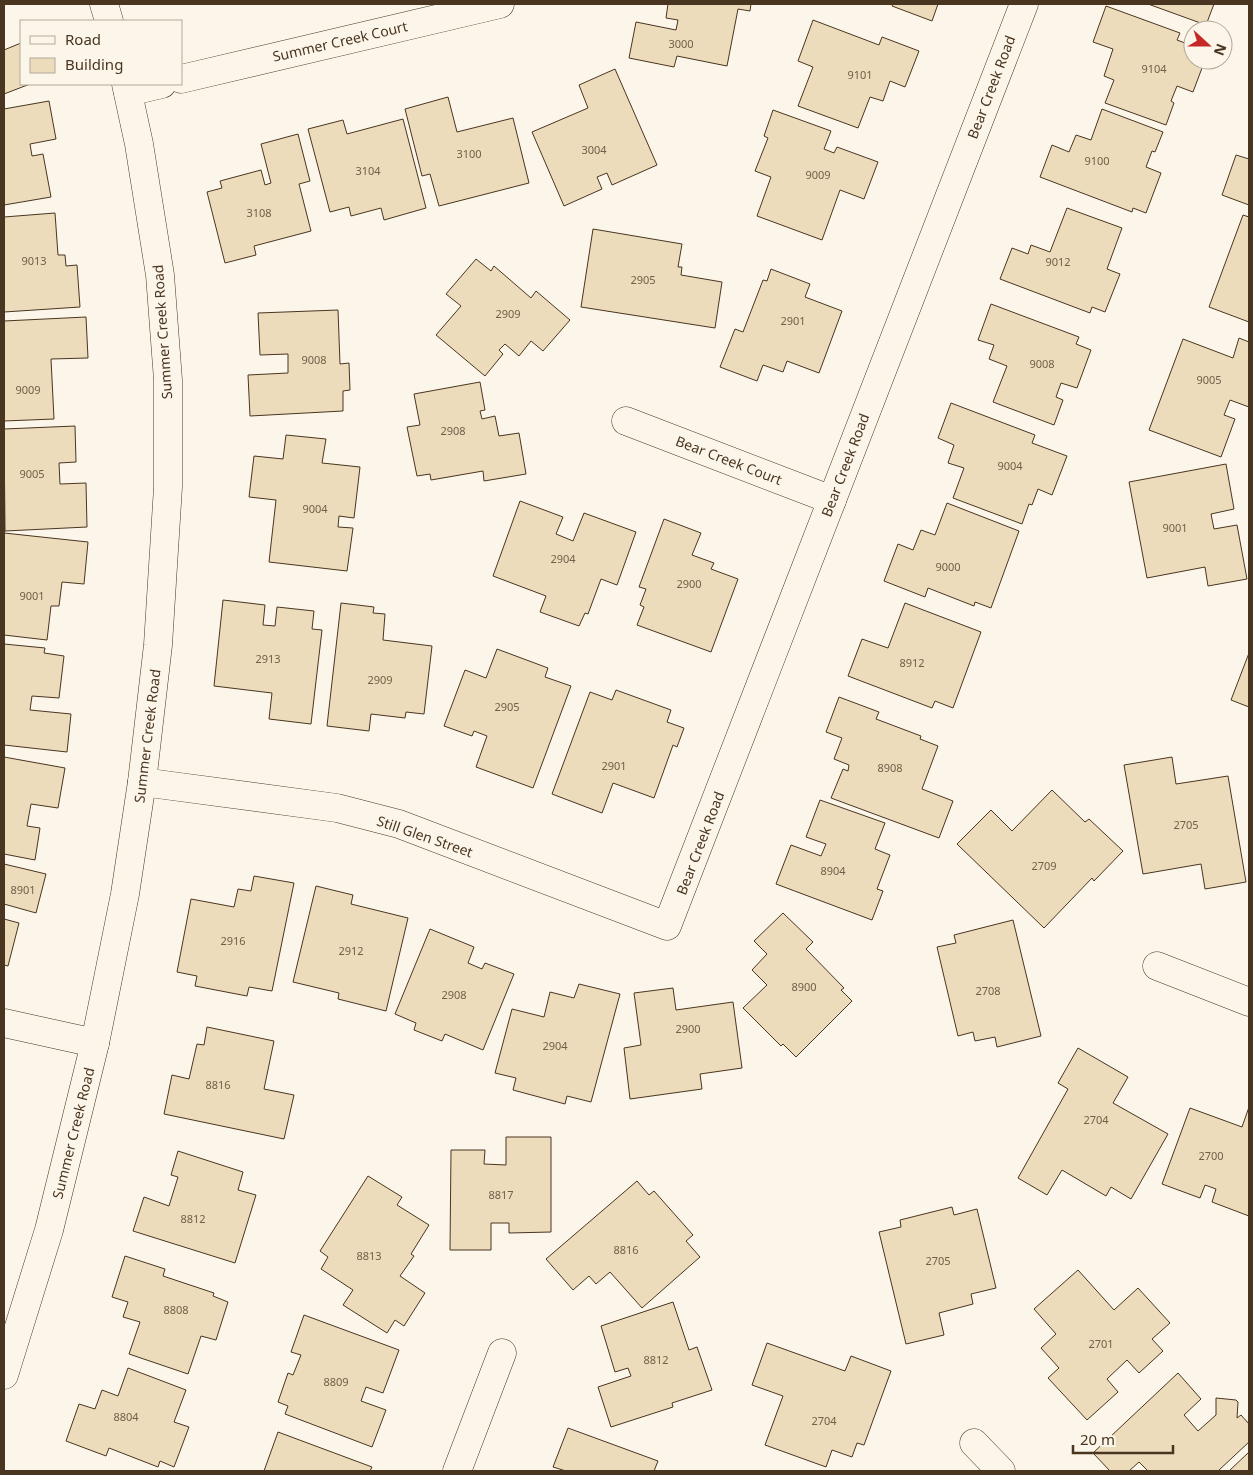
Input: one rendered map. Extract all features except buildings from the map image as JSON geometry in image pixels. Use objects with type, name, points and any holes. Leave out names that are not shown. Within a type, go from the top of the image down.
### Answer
[{"type":"street","points":[[104,4],[109,20]]},
{"type":"street","name":"Summer Creek Court","points":[[182,79],[500,4]]},
{"type":"street","name":"Bear Creek Road","points":[[667,926],[1024,4]]},
{"type":"street","points":[[127,88],[153,85]]},
{"type":"street","name":"Summer Creek Road","points":[[4,1375],[49,1230],[95,1043],[125,894],[142,782],[158,645],[168,487],[168,380],[160,275],[140,144],[127,88]]},
{"type":"street","name":"Bear Creek Court","points":[[626,421],[832,500]]},
{"type":"street","name":"Still Glen Street","points":[[142,782],[337,808],[399,824],[667,926]]},
{"type":"street","points":[[1157,966],[1249,1002]]},
{"type":"street","points":[[4,1023],[95,1043]]},
{"type":"street","points":[[457,1471],[502,1353]]},
{"type":"street","points":[[974,1443],[1000,1471]]}]
